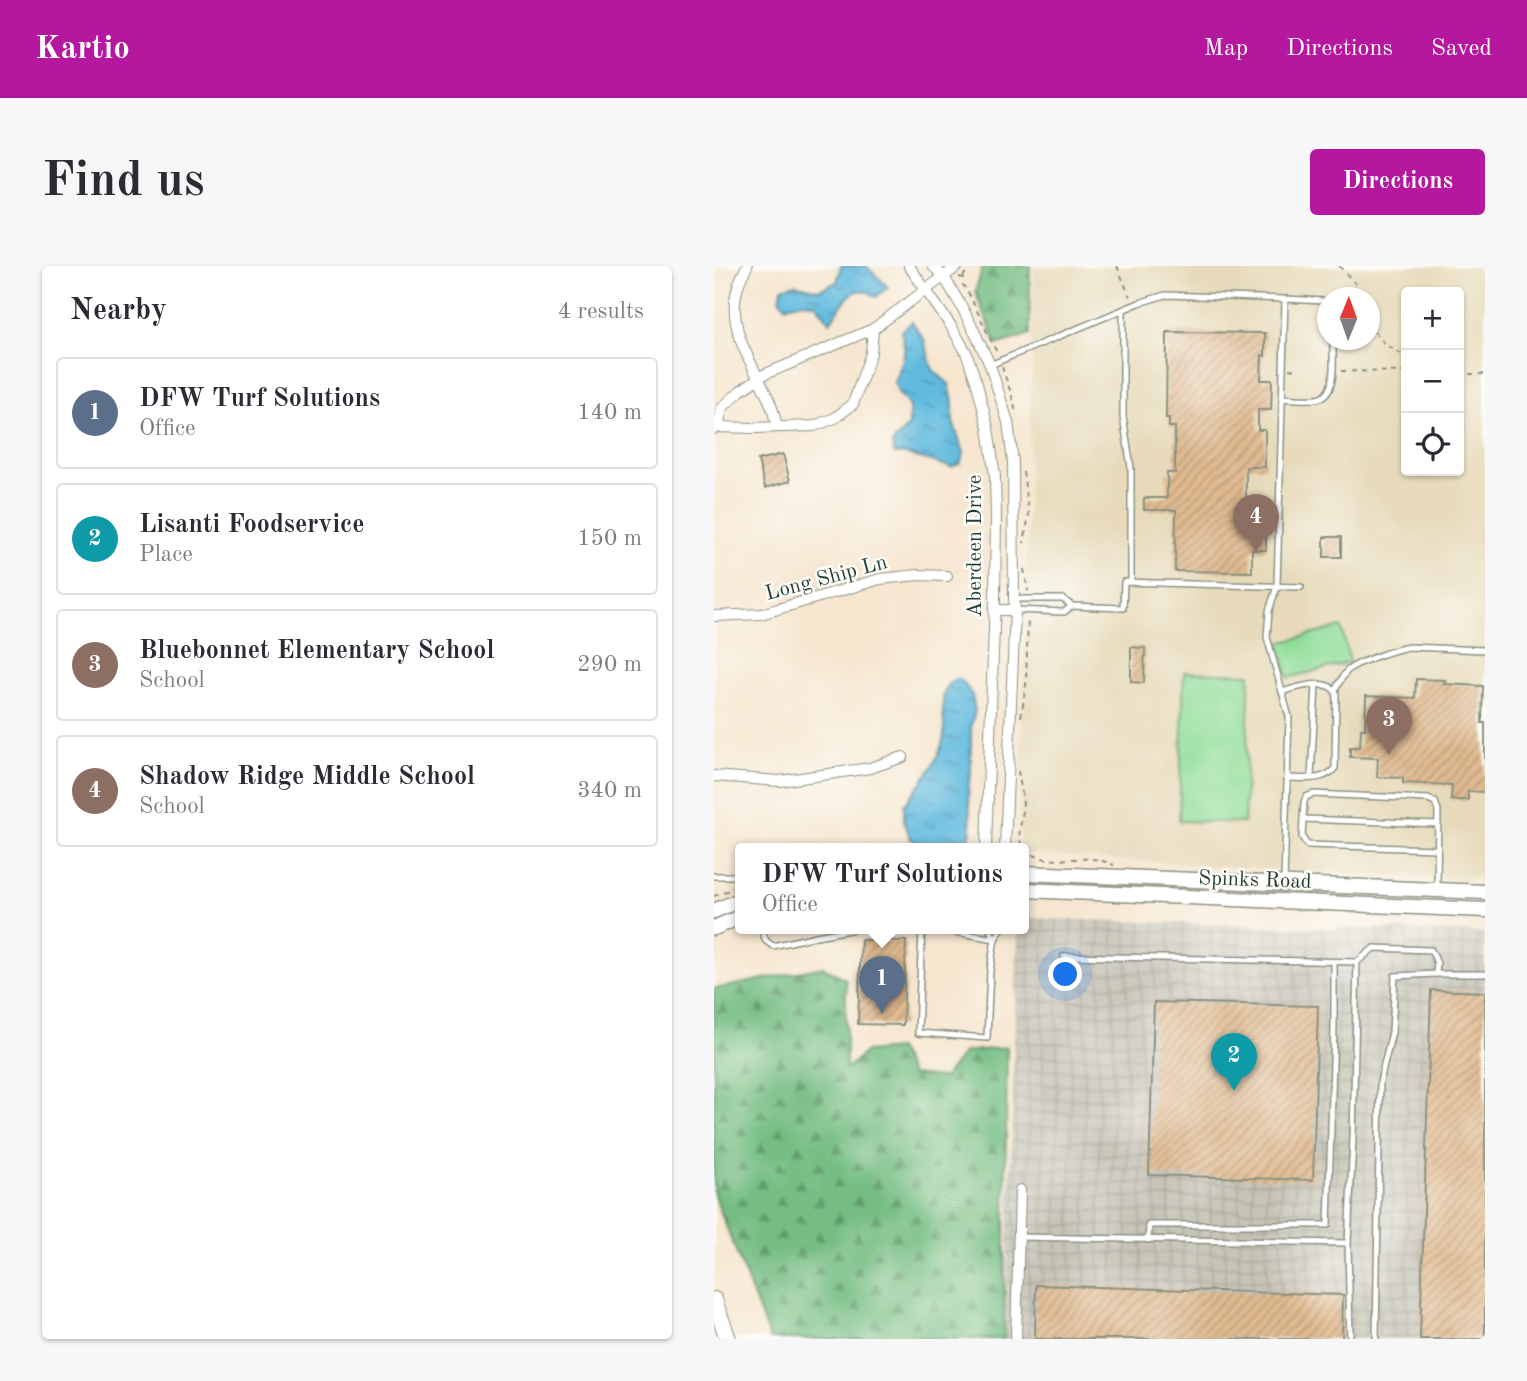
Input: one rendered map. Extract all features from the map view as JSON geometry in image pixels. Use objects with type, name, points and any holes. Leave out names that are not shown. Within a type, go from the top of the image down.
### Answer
[{"type":"main road","name":"Spinks Road","points":[[1029,873],[1485,892]]},
{"type":"main road","points":[[1283,902],[1284,884]]},
{"type":"main road","name":"Spinks Road","points":[[1029,890],[1485,910]]},
{"type":"main road","points":[[1437,890],[1437,908]]},
{"type":"main road","points":[[714,911],[735,902]]},
{"type":"main road","points":[[714,929],[735,919]]},
{"type":"main road","points":[[714,1300],[728,1339]]},
{"type":"street","points":[[747,266],[738,287],[734,310],[738,333],[746,357],[770,402],[777,427]]},
{"type":"street","name":"Aberdeen Drive","points":[[909,266],[966,352],[988,428],[995,476],[986,843]]},
{"type":"street","name":"Aberdeen Drive","points":[[933,266],[944,277],[963,309],[990,365],[1008,422],[1013,462],[1015,604],[1005,843]]},
{"type":"street","points":[[873,329],[871,353],[853,404],[835,418],[814,426],[716,428],[722,408],[740,391],[758,379],[873,329],[958,266]]},
{"type":"street","name":"Long Ship Ln","points":[[714,615],[761,614],[880,579],[918,575],[947,576]]},
{"type":"street","points":[[994,604],[1015,604]]},
{"type":"street","points":[[714,776],[780,781],[870,768],[903,757]]},
{"type":"street","points":[[1016,1339],[1020,1190]]},
{"type":"lane","points":[[990,365],[1133,305],[1165,295],[1317,301]]},
{"type":"lane","points":[[1284,884],[1289,717],[1267,637],[1269,611],[1277,586],[1285,299]]},
{"type":"lane","points":[[1123,310],[1123,416],[1131,468],[1131,582]]},
{"type":"lane","points":[[1282,398],[1324,397],[1330,391],[1333,350]]},
{"type":"lane","points":[[1015,604],[1062,599],[1072,606],[1123,608],[1124,582],[1301,587]]},
{"type":"lane","points":[[1015,604],[1064,612],[1072,606]]},
{"type":"lane","points":[[1335,690],[1348,670],[1401,648],[1485,650]]},
{"type":"lane","points":[[1311,778],[1316,685]]},
{"type":"lane","points":[[1282,692],[1295,687],[1331,685],[1336,693],[1335,768],[1328,775],[1287,778]]},
{"type":"lane","points":[[1437,849],[1313,846],[1304,842],[1302,837],[1304,802],[1306,797],[1313,794],[1428,799],[1435,802],[1438,824],[1437,890]]},
{"type":"lane","points":[[1303,819],[1438,824]]},
{"type":"lane","points":[[714,876],[735,876]]},
{"type":"lane","points":[[763,934],[766,941],[774,946],[827,934]]},
{"type":"lane","points":[[922,934],[918,1033],[987,1038],[990,970],[998,934]]},
{"type":"lane","points":[[966,934],[995,939]]},
{"type":"lane","points":[[992,934],[995,939]]},
{"type":"lane","points":[[1064,956],[1357,962],[1374,948],[1431,950],[1437,963],[1436,974]]},
{"type":"lane","points":[[1148,1240],[1149,1225],[1328,1225],[1334,962]]},
{"type":"lane","points":[[1350,1339],[1348,1243],[1357,962]]},
{"type":"lane","points":[[1376,1339],[1380,1082],[1392,1032],[1395,976],[1485,974]]},
{"type":"lane","points":[[1019,1237],[1348,1243]]},
{"type":"path","points":[[963,278],[973,266]]},
{"type":"path","points":[[1117,266],[1133,305]]},
{"type":"path","points":[[1339,266],[1357,287]]},
{"type":"path","points":[[1380,339],[1389,348],[1401,353]]},
{"type":"path","points":[[1332,370],[1401,372]]},
{"type":"path","points":[[1464,374],[1485,374]]},
{"type":"path","points":[[1029,853],[1047,860],[1094,859],[1112,864]]},
{"type":"path","points":[[714,896],[735,886]]},
{"type":"shaded area","points":[[1034,266],[1485,266],[1485,879],[1288,871],[1029,853],[1029,843],[1019,843]]},
{"type":"shaded area","points":[[1029,918],[1485,933],[1485,1339],[1005,1339],[1018,934],[1029,934]]},
{"type":"green space","points":[[983,266],[1030,266],[1030,334],[997,345],[975,292]]},
{"type":"green space","points":[[1341,627],[1350,662],[1288,678],[1279,643]]},
{"type":"green space","points":[[1184,672],[1250,674],[1244,823],[1179,821]]},
{"type":"green space","points":[[823,967],[846,979],[846,1069],[865,1052],[898,1049],[911,1075],[944,1078],[964,1052],[1007,1047],[1004,1339],[770,1339],[714,1195],[714,989]]},
{"type":"water","points":[[841,266],[866,266],[888,287],[876,297],[869,292],[858,290],[847,298],[830,322],[816,304],[804,302],[786,306],[780,300],[782,288],[795,284],[819,290],[837,282]]},
{"type":"water","points":[[912,322],[924,340],[933,370],[949,384],[953,422],[964,453],[960,463],[951,467],[906,454],[894,454],[892,444],[909,425],[909,406],[899,394],[894,382],[904,357],[901,331]]},
{"type":"water","points":[[955,679],[962,681],[972,695],[975,711],[971,725],[971,775],[968,787],[971,828],[969,842],[916,843],[910,838],[904,820],[904,806],[928,773],[942,745],[943,698]]},
{"type":"building","points":[[1167,332],[1265,333],[1261,380],[1272,380],[1271,410],[1258,410],[1258,430],[1265,430],[1265,467],[1246,467],[1246,502],[1262,503],[1262,512],[1254,512],[1253,534],[1266,534],[1266,550],[1252,550],[1252,572],[1175,571],[1176,510],[1144,510],[1144,498],[1167,498],[1167,473],[1175,473],[1175,427],[1169,427],[1169,418],[1166,418]]},
{"type":"building","points":[[783,454],[790,481],[765,488],[758,460]]},
{"type":"building","points":[[1324,537],[1341,537],[1341,557],[1324,557]]},
{"type":"building","points":[[1131,647],[1145,648],[1144,683],[1131,682]]},
{"type":"building","points":[[1416,679],[1483,686],[1485,792],[1468,791],[1468,800],[1451,800],[1452,785],[1403,783],[1403,778],[1377,777],[1378,758],[1350,757],[1350,747],[1360,747],[1361,729],[1365,729],[1366,696],[1415,698]]},
{"type":"building","points":[[861,940],[906,941],[903,1025],[858,1024]]},
{"type":"building","points":[[1431,990],[1485,992],[1485,1339],[1420,1339]]},
{"type":"building","points":[[1154,1002],[1318,1006],[1313,1180],[1149,1175]]},
{"type":"building","points":[[1036,1285],[1343,1295],[1342,1339],[1035,1339]]},
{"type":"place","name":"Shadow Ridge Middle School","points":[[1256,552]]},
{"type":"place","name":"Bluebonnet Elementary School","points":[[1389,755]]},
{"type":"place","name":"DFW Turf Solutions","points":[[882,1014]]},
{"type":"place","name":"Lisanti Foodservice","points":[[1234,1091]]}]
